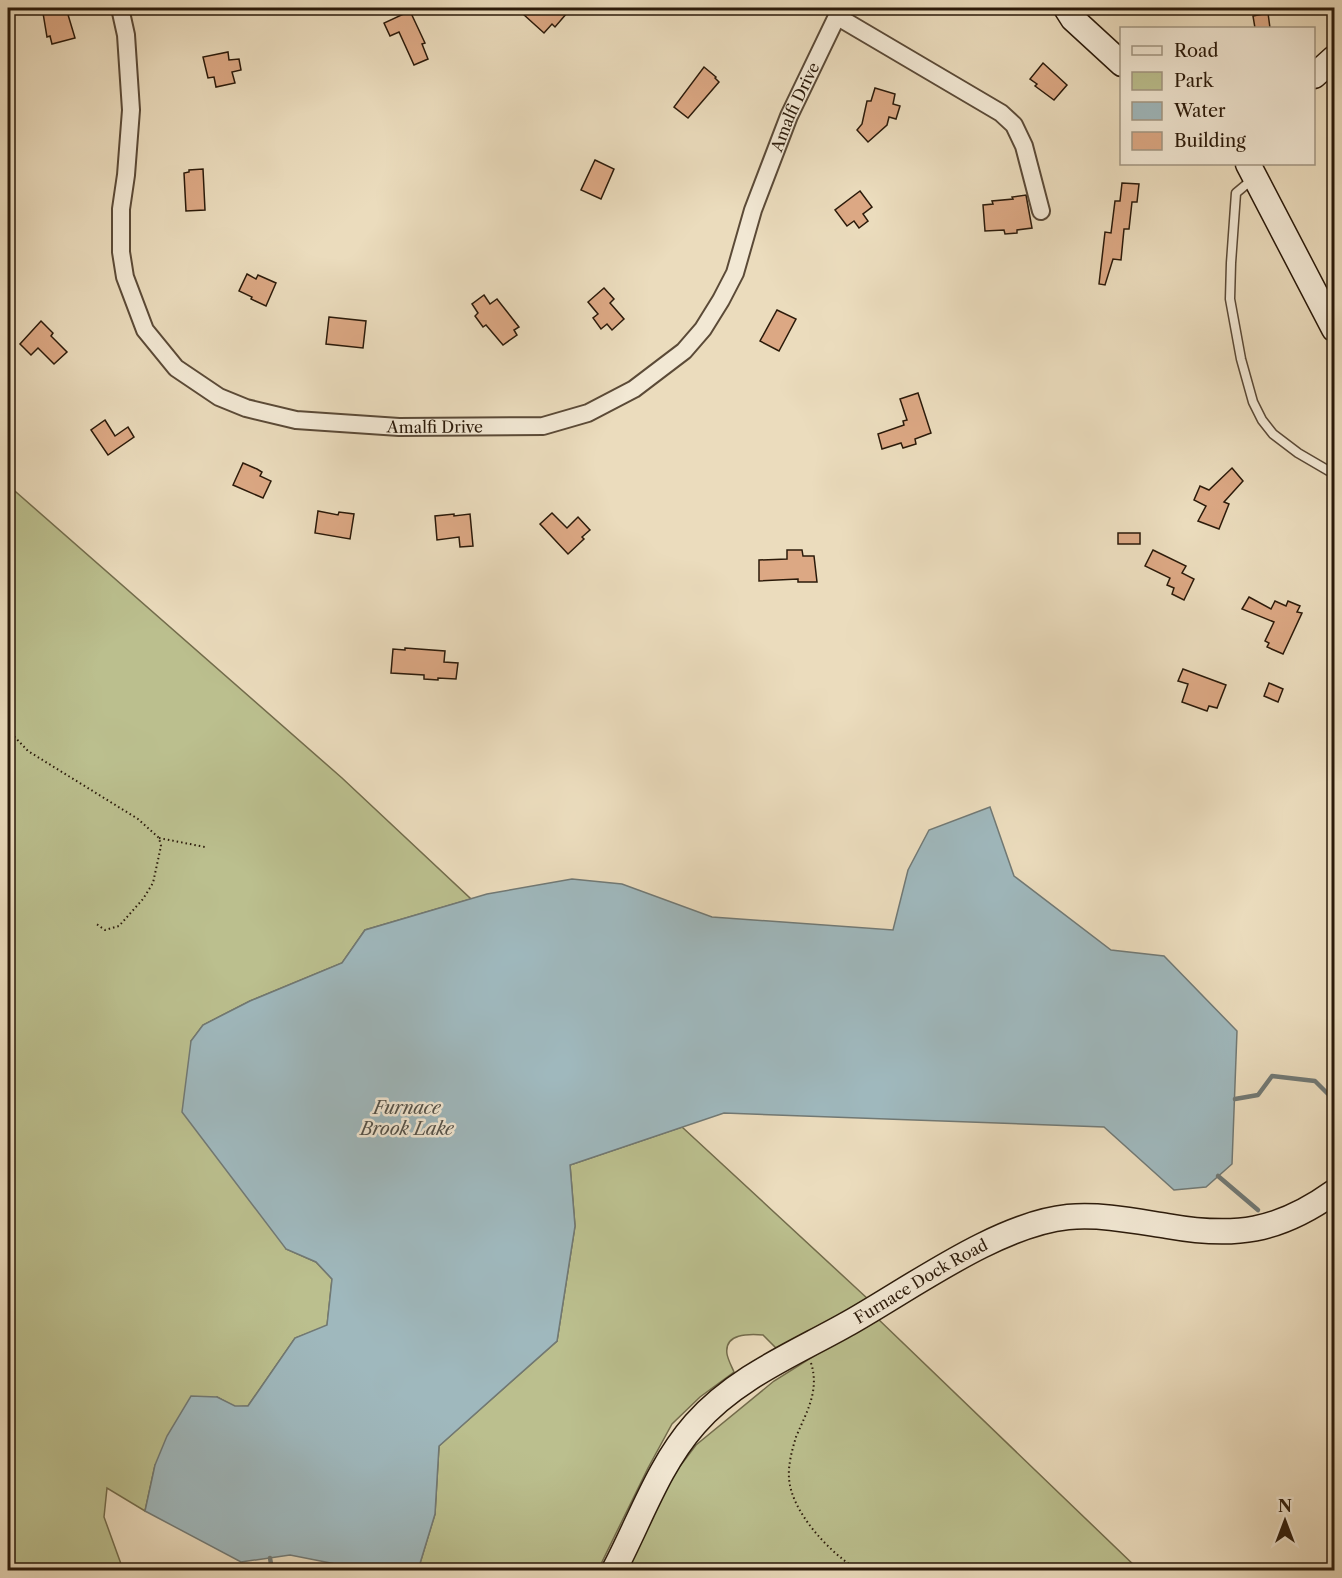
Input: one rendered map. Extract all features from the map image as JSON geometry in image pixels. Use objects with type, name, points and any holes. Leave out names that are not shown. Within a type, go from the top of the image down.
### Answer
[{"type":"street","name":"Amalfi Drive","points":[[120,8],[126,35],[131,110],[121,209],[121,252],[125,277],[145,330],[176,368],[219,397],[246,408],[296,420],[399,427],[543,426],[588,413],[633,389],[684,351],[703,329],[735,273],[753,210],[789,116],[839,12]]},
{"type":"street","points":[[1066,8],[1073,19],[1120,62]]},
{"type":"street","points":[[839,12],[1001,113],[1014,125],[1024,146],[1041,211]]},
{"type":"street","points":[[1315,75],[1335,58]]},
{"type":"street","points":[[1251,171],[1335,329]]},
{"type":"street","name":"Furnace Dock Road","points":[[614,1570],[662,1471],[695,1424],[711,1407],[742,1382],[979,1248],[1013,1232],[1068,1217],[1100,1217],[1200,1231],[1235,1232],[1284,1221],[1307,1210],[1335,1192]]},
{"type":"lane","points":[[1251,171],[1236,193],[1230,283],[1232,318],[1248,387],[1262,420],[1273,434],[1298,453],[1335,474]]},
{"type":"path","points":[[8,730],[28,751],[138,819],[159,838],[205,847]]},
{"type":"path","points":[[95,923],[105,930],[119,926],[143,898],[153,883],[161,846],[159,838]]},
{"type":"path","points":[[805,1346],[813,1367],[814,1395],[792,1452],[789,1467],[790,1486],[799,1508],[811,1527],[845,1562],[858,1570]]},
{"type":"green space","points":[[8,485],[342,778],[471,899],[365,930],[342,963],[250,1001],[203,1025],[191,1041],[286,1249],[316,1262],[332,1279],[327,1326],[295,1338],[248,1406],[235,1407],[217,1397],[155,1465],[145,1511],[107,1488],[104,1517],[121,1564],[118,1570],[8,1570]]},
{"type":"green space","points":[[682,1127],[868,1299],[777,1349],[763,1335],[739,1336],[729,1342],[727,1354],[734,1372],[700,1397],[672,1424],[598,1570],[418,1570],[435,1514],[439,1446],[557,1341],[575,1226],[570,1165]]},
{"type":"green space","points":[[876,1317],[1139,1570],[623,1570],[671,1478],[696,1445],[774,1381]]},
{"type":"water","name":"Furnace Brook Lake","points":[[990,807],[1014,876],[1111,950],[1164,956],[1237,1031],[1232,1164],[1206,1187],[1174,1190],[1104,1127],[724,1113],[570,1165],[575,1226],[557,1341],[439,1446],[435,1514],[418,1570],[366,1570],[290,1555],[241,1562],[145,1511],[155,1465],[167,1436],[191,1396],[217,1397],[235,1406],[248,1406],[295,1338],[327,1325],[332,1279],[316,1262],[286,1249],[182,1112],[191,1041],[203,1025],[250,1001],[342,963],[365,930],[487,894],[572,879],[622,884],[712,917],[893,930],[908,870],[929,830]]},
{"type":"building","points":[[66,8],[75,38],[52,44],[50,36],[47,37],[43,13]]},
{"type":"building","points":[[529,8],[561,8],[567,13],[555,27],[552,24],[544,33],[523,14]]},
{"type":"building","points":[[410,11],[425,43],[422,44],[428,59],[414,65],[399,32],[390,36],[384,23]]},
{"type":"building","points":[[1268,13],[1270,27],[1255,27],[1253,16]]},
{"type":"building","points":[[228,52],[229,60],[239,59],[241,70],[232,72],[235,83],[216,87],[214,77],[208,78],[203,57]]},
{"type":"building","points":[[1043,63],[1067,85],[1054,100],[1035,86],[1037,84],[1030,79]]},
{"type":"building","points":[[704,67],[719,82],[688,118],[674,107]]},
{"type":"building","points":[[875,88],[895,94],[893,104],[900,106],[896,119],[889,117],[887,125],[868,142],[857,130],[862,124],[867,101],[871,101]]},
{"type":"building","points":[[595,160],[614,169],[601,199],[581,190]]},
{"type":"building","points":[[203,169],[205,210],[186,211],[184,173],[189,170]]},
{"type":"building","points":[[1122,183],[1139,184],[1137,202],[1132,202],[1129,229],[1124,229],[1121,260],[1113,259],[1105,285],[1099,284],[1105,232],[1111,233],[1115,201],[1120,201]]},
{"type":"building","points":[[860,191],[872,207],[863,214],[868,221],[859,228],[854,221],[847,226],[835,210]]},
{"type":"building","points":[[1026,195],[1032,228],[1005,234],[1004,230],[985,231],[983,205],[993,204],[992,201]]},
{"type":"building","points":[[247,274],[256,279],[258,275],[276,283],[266,306],[239,291]]},
{"type":"building","points":[[604,288],[614,299],[610,303],[624,319],[612,330],[607,324],[601,329],[593,318],[598,314],[588,302]]},
{"type":"building","points":[[484,295],[490,304],[497,299],[519,327],[514,330],[517,335],[503,345],[486,325],[483,327],[475,316],[478,313],[472,304]]},
{"type":"building","points":[[777,310],[796,319],[779,351],[760,341]]},
{"type":"building","points":[[329,317],[366,321],[363,348],[326,344]]},
{"type":"building","points":[[41,321],[53,333],[51,336],[67,352],[54,364],[38,348],[31,355],[20,344]]},
{"type":"building","points":[[918,393],[931,433],[915,439],[916,444],[903,448],[901,443],[882,449],[878,434],[904,425],[903,421],[907,420],[900,399]]},
{"type":"building","points":[[105,420],[115,436],[128,427],[134,437],[108,455],[91,430]]},
{"type":"building","points":[[243,463],[262,472],[260,476],[271,481],[263,498],[233,485]]},
{"type":"building","points":[[1232,468],[1243,481],[1224,502],[1229,504],[1219,529],[1198,521],[1206,506],[1194,500],[1200,486],[1209,490]]},
{"type":"building","points":[[318,511],[338,515],[339,512],[354,514],[350,539],[315,533]]},
{"type":"building","points":[[552,513],[567,528],[578,517],[590,530],[568,554],[540,524]]},
{"type":"building","points":[[454,514],[454,516],[470,514],[473,546],[460,547],[459,537],[437,540],[435,516]]},
{"type":"building","points":[[1118,533],[1140,533],[1140,544],[1118,544]]},
{"type":"building","points":[[787,550],[802,550],[803,556],[814,556],[817,582],[798,582],[798,579],[759,581],[759,560],[787,559]]},
{"type":"building","points":[[1153,550],[1186,566],[1182,573],[1194,579],[1184,600],[1172,594],[1174,588],[1167,585],[1170,578],[1145,566]]},
{"type":"building","points":[[1249,597],[1271,609],[1275,601],[1286,606],[1288,601],[1300,606],[1297,612],[1302,613],[1283,654],[1267,647],[1269,643],[1265,641],[1274,622],[1242,609]]},
{"type":"building","points":[[405,648],[445,651],[444,662],[458,663],[456,679],[424,679],[424,675],[391,673],[393,649],[405,650]]},
{"type":"building","points":[[1183,669],[1226,685],[1217,708],[1209,706],[1207,711],[1182,702],[1188,684],[1178,681]]},
{"type":"building","points":[[1269,683],[1283,689],[1278,702],[1264,696]]},
{"type":"waterway","points":[[1235,1099],[1258,1095],[1272,1076],[1315,1081],[1334,1100]]},
{"type":"waterway","points":[[1218,1176],[1258,1210]]},
{"type":"waterway","points":[[270,1558],[272,1570]]}]
